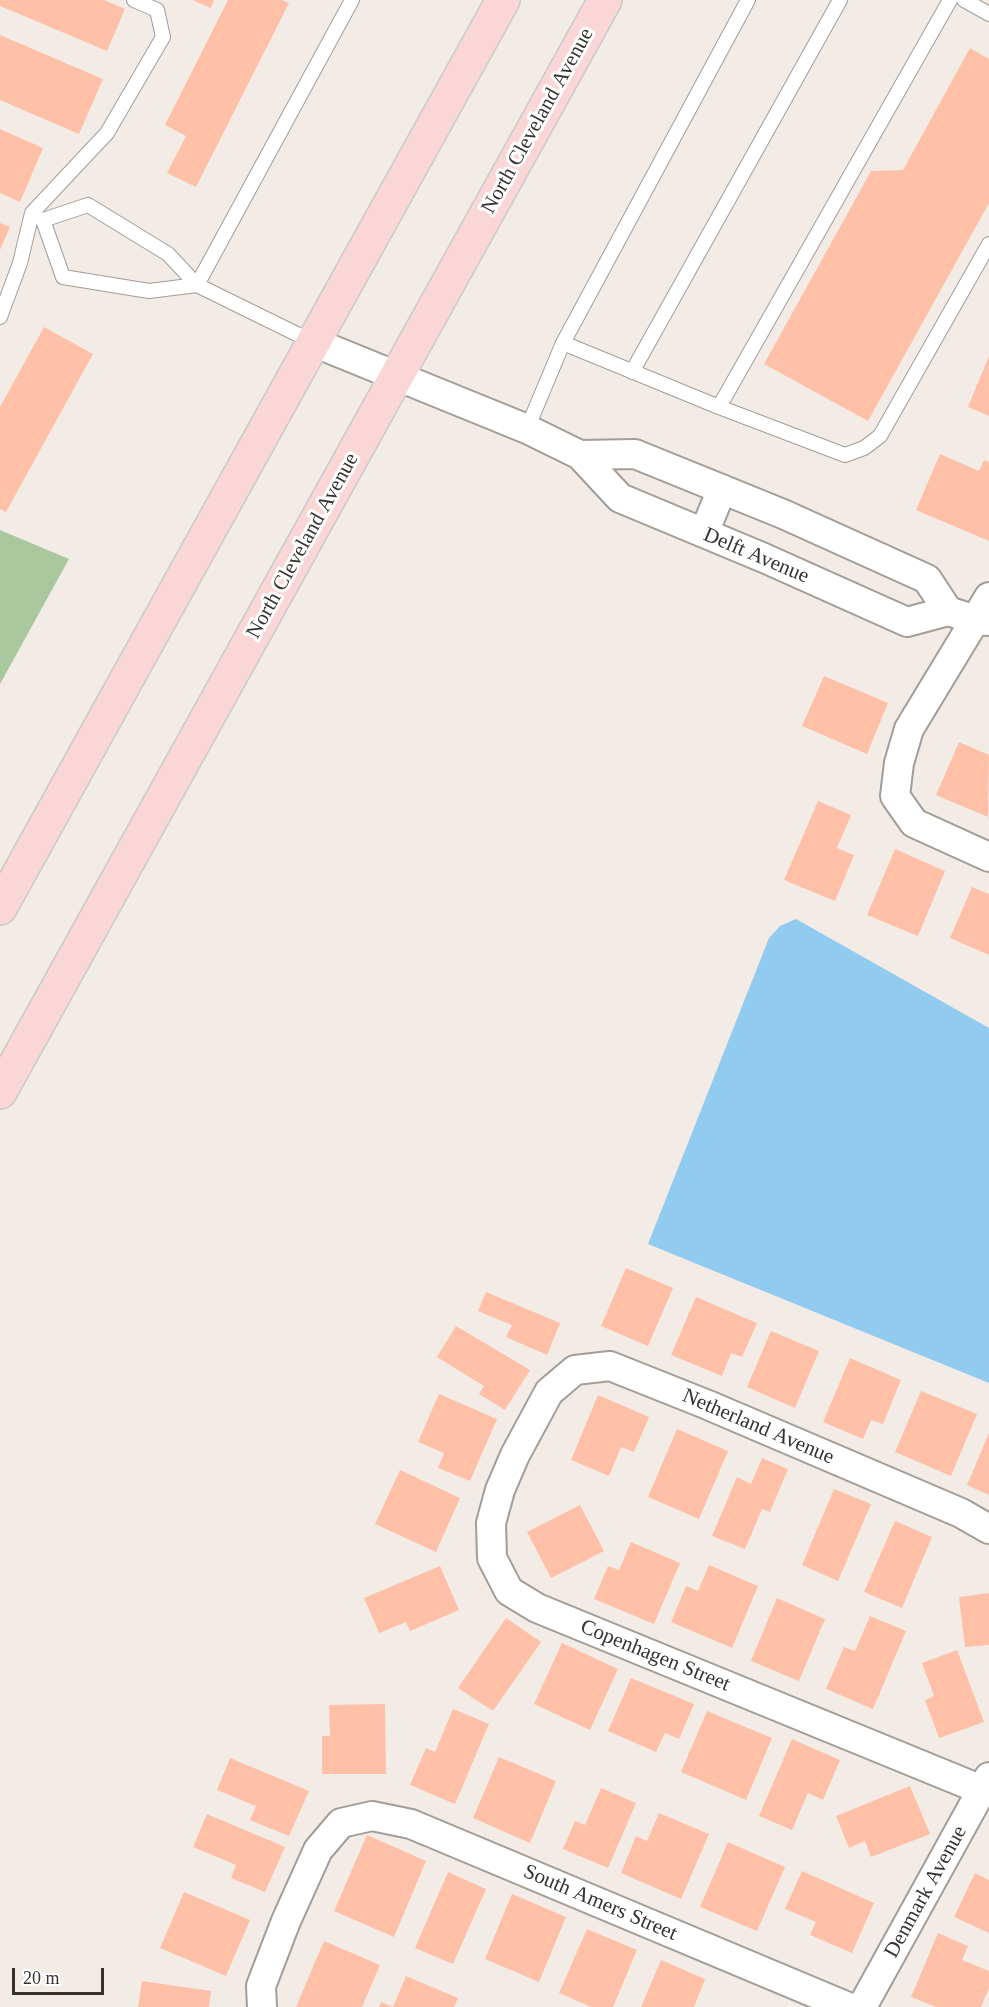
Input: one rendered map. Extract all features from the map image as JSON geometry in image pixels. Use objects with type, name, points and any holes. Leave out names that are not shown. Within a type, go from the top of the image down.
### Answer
[{"type":"main road","points":[[0,908],[502,0]]},
{"type":"main road","name":"North Cleveland Avenue","points":[[0,1092],[605,0]]},
{"type":"street","name":"Delft Avenue","points":[[313,342],[527,429],[580,454],[620,498],[907,622],[948,611],[927,579],[783,514],[635,454],[580,454]]},
{"type":"street","points":[[704,533],[722,489]]},
{"type":"street","points":[[948,611],[985,612]]},
{"type":"street","points":[[985,612],[909,729],[899,763],[895,796],[914,823],[989,857]]},
{"type":"street","name":"Netherland Avenue","points":[[537,1412],[549,1392],[575,1370],[610,1366],[763,1428],[961,1513],[989,1529]]},
{"type":"street","name":"Copenhagen Street","points":[[537,1412],[504,1481],[491,1523],[492,1558],[509,1591],[537,1608],[581,1626],[985,1783]]},
{"type":"street","name":"Denmark Avenue","points":[[862,2007],[985,1783]]},
{"type":"street","name":"South Amers Street","points":[[262,2007],[261,1986],[318,1850],[341,1823],[372,1816],[411,1824],[848,2007]]},
{"type":"lane","points":[[0,317],[38,217],[107,133],[163,37],[157,10],[134,0]]},
{"type":"lane","points":[[196,285],[352,0]]},
{"type":"lane","points":[[527,429],[563,343],[748,0]]},
{"type":"lane","points":[[632,372],[840,0]]},
{"type":"lane","points":[[719,407],[950,0]]},
{"type":"lane","points":[[964,0],[989,14]]},
{"type":"lane","points":[[38,217],[88,205],[168,254],[196,285],[313,342]]},
{"type":"lane","points":[[38,217],[63,278],[148,291],[196,285]]},
{"type":"lane","points":[[563,343],[719,407],[845,455],[864,448],[880,436],[989,244]]},
{"type":"green space","points":[[0,530],[69,559],[0,684]]},
{"type":"water","points":[[796,919],[989,1028],[989,1383],[648,1244],[769,938],[780,926]]},
{"type":"building","points":[[0,0],[104,0],[125,9],[107,51],[0,6]]},
{"type":"building","points":[[192,0],[214,0],[211,8]]},
{"type":"building","points":[[228,0],[282,0],[289,3],[196,187],[167,173],[186,136],[165,125]]},
{"type":"building","points":[[0,35],[103,79],[79,134],[0,100]]},
{"type":"building","points":[[970,48],[989,59],[989,203],[868,421],[764,364],[871,171],[903,170]]},
{"type":"building","points":[[0,129],[43,148],[20,202],[0,193]]},
{"type":"building","points":[[0,223],[10,227],[0,250]]},
{"type":"building","points":[[44,327],[93,354],[6,512],[0,509],[0,407]]},
{"type":"building","points":[[989,356],[989,416],[968,407]]},
{"type":"building","points":[[940,454],[979,471],[984,460],[989,462],[989,541],[916,510]]},
{"type":"building","points":[[824,676],[888,703],[867,754],[802,726]]},
{"type":"building","points":[[959,742],[989,755],[988,817],[936,795]]},
{"type":"building","points":[[818,801],[851,815],[837,848],[854,855],[835,901],[784,880]]},
{"type":"building","points":[[895,849],[945,871],[918,936],[867,915]]},
{"type":"building","points":[[972,887],[989,894],[989,955],[950,938]]},
{"type":"building","points":[[626,1268],[673,1288],[648,1346],[601,1326]]},
{"type":"building","points":[[486,1292],[560,1323],[547,1355],[506,1337],[512,1325],[478,1311]]},
{"type":"building","points":[[696,1297],[757,1323],[742,1357],[731,1353],[722,1376],[671,1355]]},
{"type":"building","points":[[456,1326],[530,1370],[505,1410],[479,1394],[484,1386],[437,1357]]},
{"type":"building","points":[[771,1331],[819,1351],[795,1408],[747,1387]]},
{"type":"building","points":[[850,1358],[901,1380],[883,1424],[871,1420],[863,1439],[823,1422]]},
{"type":"building","points":[[921,1391],[977,1414],[951,1476],[895,1452]]},
{"type":"building","points":[[439,1394],[497,1419],[470,1481],[438,1468],[444,1453],[418,1442]]},
{"type":"building","points":[[598,1395],[649,1417],[634,1452],[621,1447],[609,1476],[571,1460]]},
{"type":"building","points":[[677,1429],[728,1451],[699,1519],[648,1497]]},
{"type":"building","points":[[989,1433],[989,1495],[967,1485]]},
{"type":"building","points":[[762,1458],[788,1469],[770,1512],[762,1509],[745,1549],[712,1536],[737,1477],[751,1484]]},
{"type":"building","points":[[400,1470],[460,1498],[436,1552],[375,1524]]},
{"type":"building","points":[[834,1489],[871,1504],[838,1581],[802,1565]]},
{"type":"building","points":[[580,1505],[604,1551],[551,1578],[527,1532]]},
{"type":"building","points":[[895,1521],[932,1537],[902,1608],[864,1592]]},
{"type":"building","points":[[631,1542],[680,1563],[654,1624],[594,1599],[608,1566],[619,1570]]},
{"type":"building","points":[[709,1565],[758,1586],[732,1648],[671,1622],[686,1586],[698,1591]]},
{"type":"building","points":[[440,1566],[459,1610],[410,1631],[406,1622],[379,1633],[364,1598]]},
{"type":"building","points":[[989,1593],[989,1645],[965,1647],[959,1597]]},
{"type":"building","points":[[777,1598],[825,1619],[799,1681],[751,1661]]},
{"type":"building","points":[[870,1616],[906,1631],[873,1709],[826,1689],[844,1647],[855,1651]]},
{"type":"building","points":[[506,1618],[541,1642],[493,1711],[458,1688]]},
{"type":"building","points":[[562,1643],[618,1669],[590,1730],[534,1704]]},
{"type":"building","points":[[957,1650],[984,1722],[939,1738],[925,1700],[934,1696],[922,1663]]},
{"type":"building","points":[[631,1678],[694,1704],[679,1739],[665,1733],[656,1752],[608,1731]]},
{"type":"building","points":[[385,1704],[386,1774],[322,1774],[322,1736],[330,1736],[329,1705]]},
{"type":"building","points":[[453,1709],[489,1724],[455,1804],[410,1785],[426,1748],[435,1752]]},
{"type":"building","points":[[707,1711],[772,1738],[746,1800],[681,1772]]},
{"type":"building","points":[[792,1739],[840,1760],[823,1800],[808,1793],[792,1830],[759,1816]]},
{"type":"building","points":[[499,1757],[556,1781],[530,1843],[473,1818]]},
{"type":"building","points":[[230,1758],[309,1791],[289,1836],[250,1820],[256,1806],[217,1790]]},
{"type":"building","points":[[910,1786],[930,1834],[871,1857],[865,1841],[849,1848],[836,1816]]},
{"type":"building","points":[[601,1788],[636,1803],[608,1868],[563,1849],[575,1821],[585,1825]]},
{"type":"building","points":[[659,1813],[709,1834],[681,1899],[621,1873],[636,1836],[647,1841]]},
{"type":"building","points":[[207,1814],[285,1847],[265,1892],[231,1878],[236,1865],[193,1847]]},
{"type":"building","points":[[367,1835],[426,1861],[394,1937],[334,1911]]},
{"type":"building","points":[[728,1842],[785,1867],[757,1931],[700,1907]]},
{"type":"building","points":[[802,1871],[874,1903],[852,1953],[810,1935],[816,1922],[785,1909]]},
{"type":"building","points":[[448,1872],[486,1889],[453,1964],[415,1948]]},
{"type":"building","points":[[975,1873],[989,1880],[989,1933],[954,1917]]},
{"type":"building","points":[[184,1892],[250,1920],[226,1976],[160,1948]]},
{"type":"building","points":[[512,1894],[566,1917],[539,1982],[485,1959]]},
{"type":"building","points":[[587,1929],[637,1950],[613,2007],[591,2007],[559,1993]]},
{"type":"building","points":[[938,1933],[968,1946],[962,1960],[989,1971],[989,1988],[981,2007],[936,2007],[911,1997]]},
{"type":"building","points":[[324,1941],[380,1965],[362,2007],[296,2007]]},
{"type":"building","points":[[661,1960],[705,1979],[694,2007],[641,2007]]},
{"type":"building","points":[[406,1976],[458,1998],[454,2007],[393,2007]]},
{"type":"building","points":[[142,1981],[211,1991],[209,2007],[138,2007]]},
{"type":"building","points":[[381,2002],[393,2007],[379,2007]]}]
